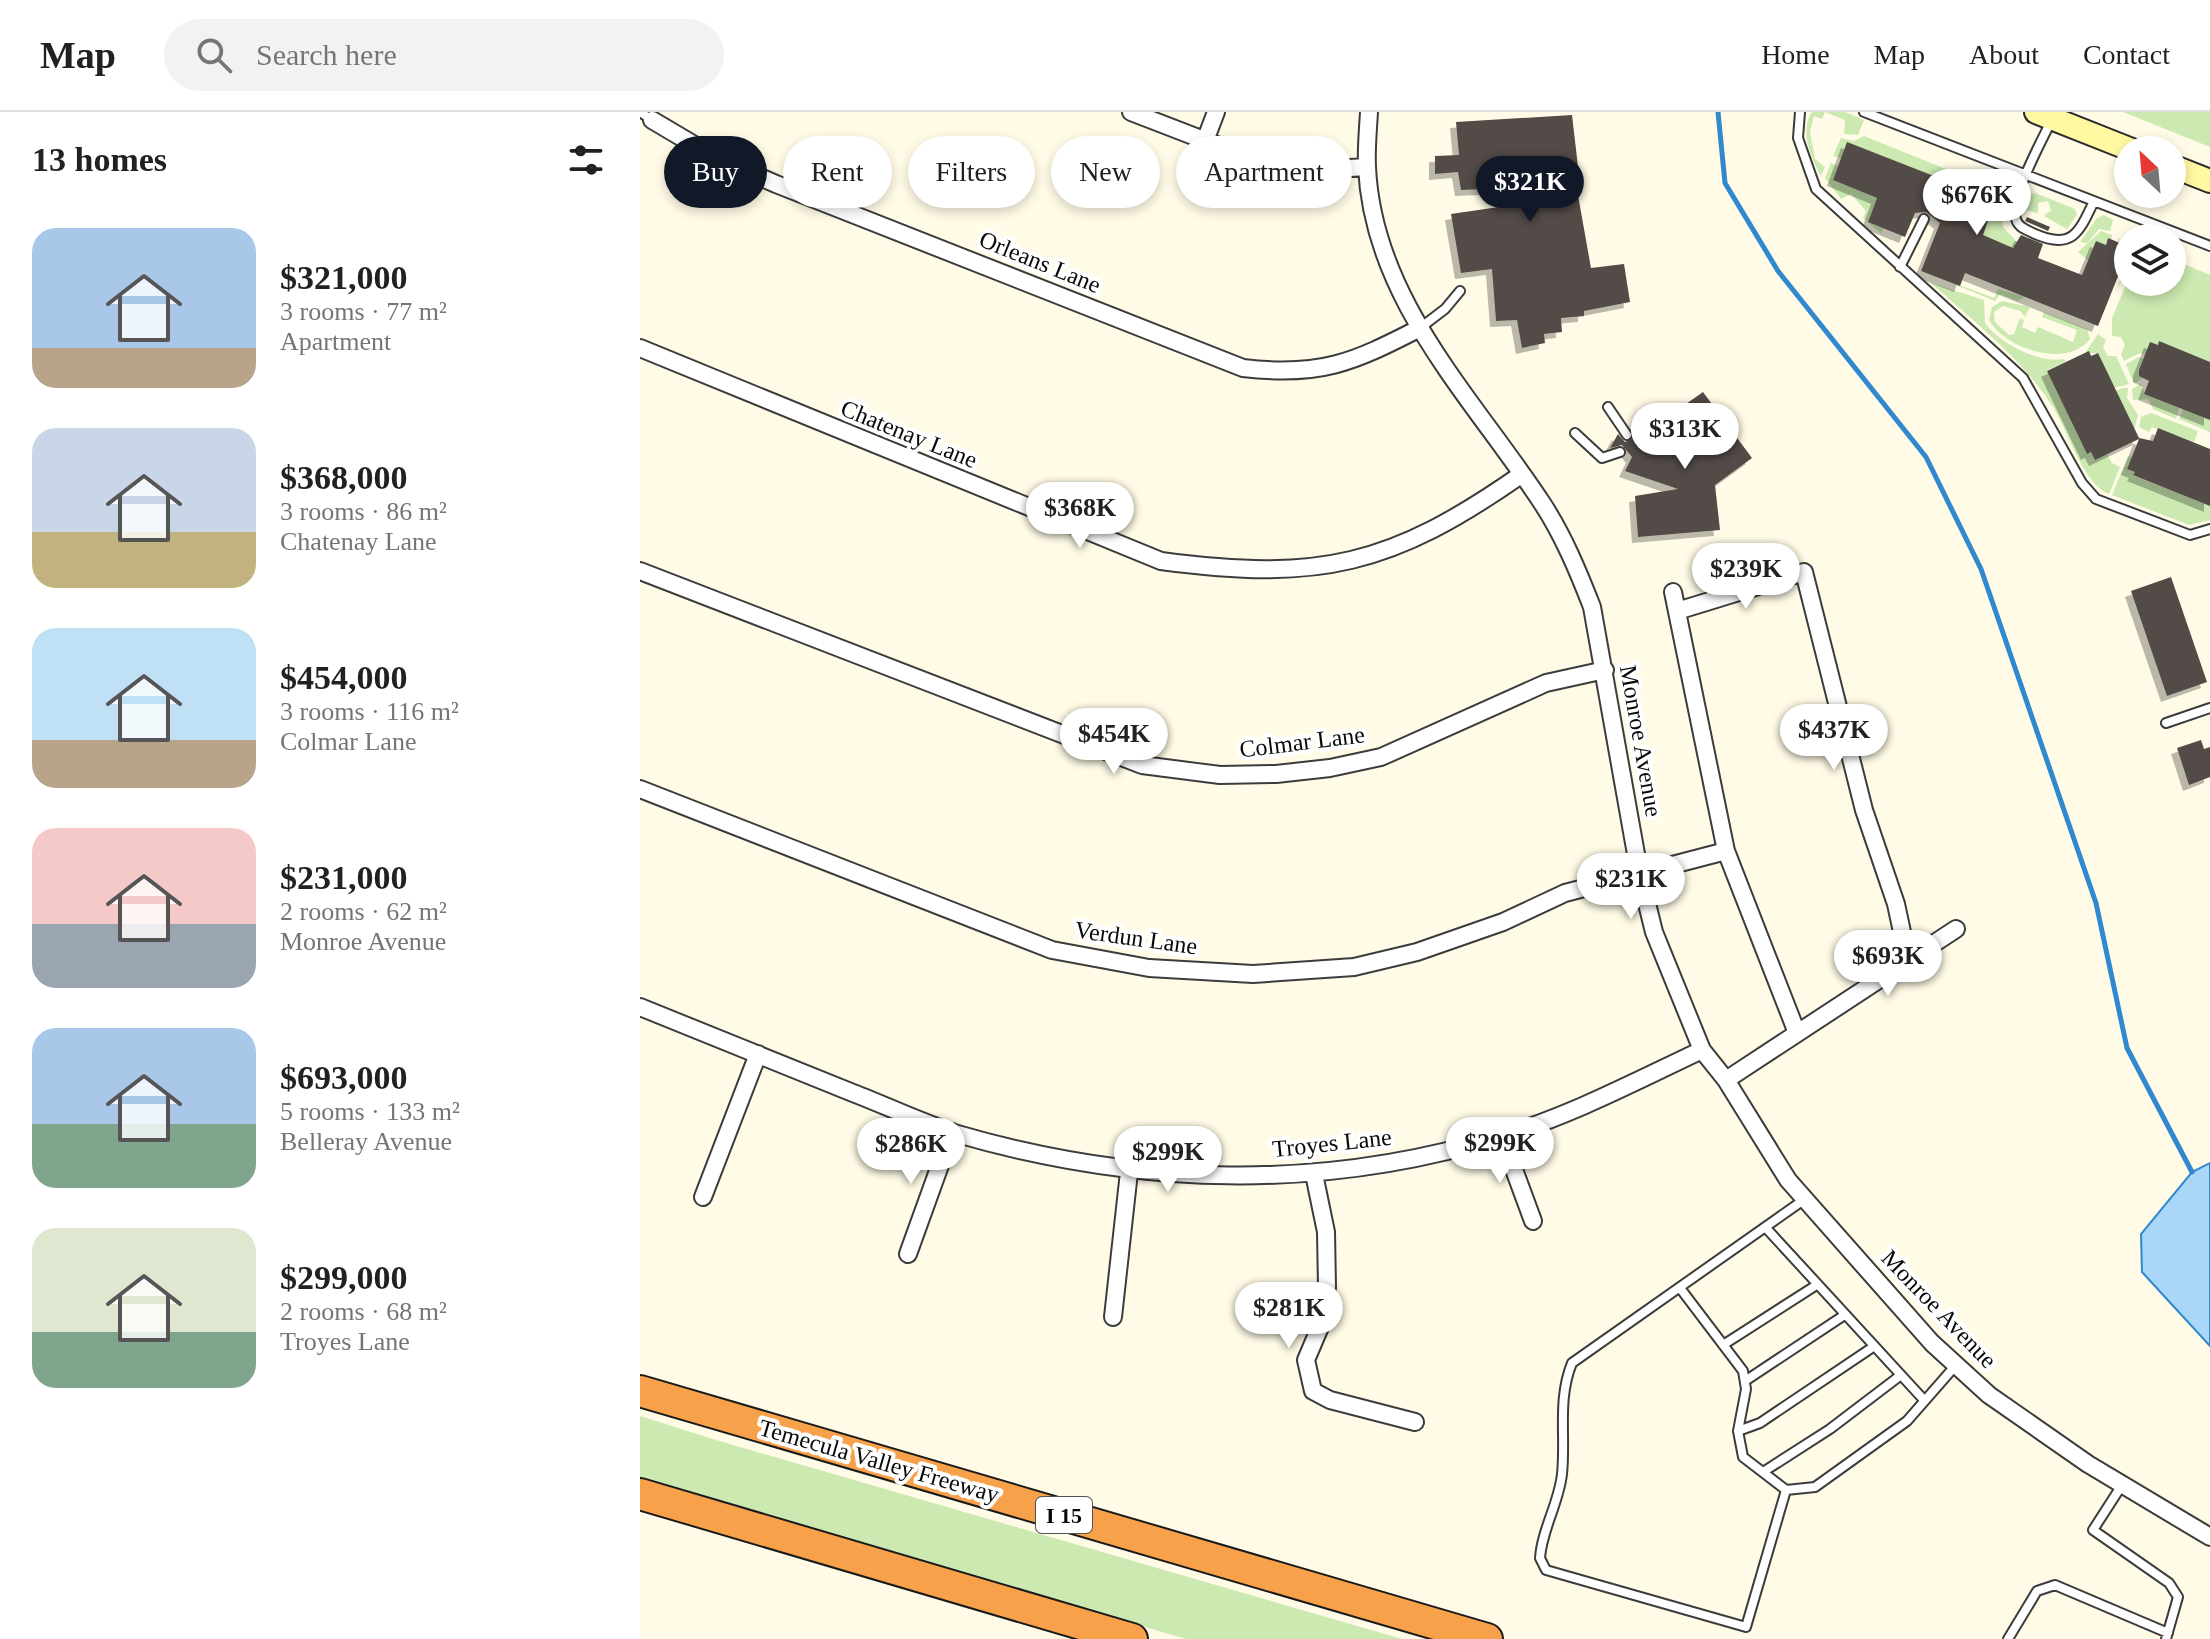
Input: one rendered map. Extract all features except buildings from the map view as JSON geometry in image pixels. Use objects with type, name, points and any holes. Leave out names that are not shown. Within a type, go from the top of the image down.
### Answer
[{"type":"highway","name":"Temecula Valley Freeway","points":[[640,1391],[1487,1639]]},
{"type":"highway","points":[[640,1494],[1132,1639]]},
{"type":"main road","points":[[2050,114],[2114,142]]},
{"type":"main road","points":[[2186,172],[2210,181]]},
{"type":"street","points":[[1131,112],[1192,136]]},
{"type":"street","points":[[1207,136],[1216,112]]},
{"type":"street","name":"Monroe Avenue","points":[[1369,112],[1367,167],[1374,218],[1389,265],[1420,328],[1462,395],[1543,504],[1577,569],[1592,607],[1639,871],[1654,932],[1702,1050],[1726,1080],[1788,1180],[1956,1365],[1989,1395],[2122,1485],[2210,1537]]},
{"type":"street","points":[[640,133],[649,115]]},
{"type":"street","name":"Orleans Lane","points":[[649,115],[718,159],[776,184],[1243,368],[1281,372],[1316,371],[1370,354],[1420,328]]},
{"type":"street","points":[[1352,168],[1367,167]]},
{"type":"street","name":"Chatenay Lane","points":[[640,348],[1161,561],[1226,569],[1290,571],[1353,562],[1386,552],[1439,527],[1522,474]]},
{"type":"street","name":"Colmar Lane","points":[[640,571],[1142,765],[1220,775],[1276,774],[1330,768],[1381,757],[1546,683],[1605,670]]},
{"type":"street","points":[[1677,611],[1804,572],[1864,810],[1896,904],[1908,960]]},
{"type":"street","points":[[1673,592],[1726,851],[1797,1033]]},
{"type":"street","name":"Verdun Lane","points":[[640,789],[1052,950],[1149,968],[1253,974],[1354,967],[1417,952],[1503,922],[1565,893],[1639,871],[1726,851]]},
{"type":"street","points":[[1726,1080],[1956,929]]},
{"type":"street","name":"Troyes Lane","points":[[640,1007],[952,1132],[1040,1155],[1129,1172],[1314,1174],[1416,1158],[1502,1137],[1563,1115],[1702,1050]]},
{"type":"street","points":[[703,1197],[758,1054]]},
{"type":"street","points":[[908,1254],[952,1132]]},
{"type":"street","points":[[1502,1137],[1533,1221]]},
{"type":"street","points":[[1113,1317],[1129,1172]]},
{"type":"street","points":[[1314,1174],[1326,1232],[1327,1287],[1320,1327],[1306,1360],[1313,1391],[1330,1400],[1415,1422]]},
{"type":"lane","points":[[1800,112],[1798,138],[1816,189],[2023,378],[2082,483],[2096,499],[2190,535],[2210,529]]},
{"type":"lane","points":[[1864,112],[2210,246]]},
{"type":"lane","points":[[2050,114],[2019,194],[2016,221],[2020,227],[2052,241],[2065,240],[2077,233],[2094,201]]},
{"type":"lane","points":[[1900,267],[1924,219]]},
{"type":"lane","points":[[1420,328],[1445,309],[1460,291]]},
{"type":"lane","points":[[1608,407],[1627,435]]},
{"type":"lane","points":[[1575,433],[1602,458],[1620,452]]},
{"type":"lane","points":[[2166,723],[2210,708]]},
{"type":"lane","points":[[1786,1490],[1746,1627],[1546,1570],[1540,1558],[1562,1475],[1560,1428],[1565,1380],[1572,1363],[1805,1199]]},
{"type":"lane","points":[[1766,1228],[1815,1286],[1924,1400]]},
{"type":"lane","points":[[1723,1345],[1815,1286]]},
{"type":"lane","points":[[1680,1288],[1743,1371],[1745,1381],[1738,1431],[1743,1457],[1786,1490],[1815,1487],[1907,1421],[1956,1365]]},
{"type":"lane","points":[[1745,1381],[1843,1316]]},
{"type":"lane","points":[[1738,1431],[1760,1423],[1873,1347]]},
{"type":"lane","points":[[1763,1472],[1830,1429],[1901,1375]]},
{"type":"lane","points":[[2008,1639],[2037,1591],[2055,1585],[2167,1636],[2178,1597],[2169,1583],[2093,1530],[2122,1485]]},
{"type":"green space","points":[[1812,112],[1825,112],[1822,119],[1814,116],[1810,132],[1815,159],[1825,167],[1821,176],[1806,136]]},
{"type":"green space","points":[[1825,112],[1845,112],[1864,120],[1858,135],[1844,134],[1845,120]]},
{"type":"green space","points":[[2123,112],[2210,112],[2210,147]]},
{"type":"green space","points":[[1864,136],[1998,190],[2003,227],[2018,243],[2013,248],[1980,235],[1995,199],[1833,156],[1841,138],[1854,141]]},
{"type":"green space","points":[[1831,163],[1838,166],[1833,180],[1877,198],[1868,221],[1884,228],[1881,233],[1863,218],[1866,211],[1851,194],[1841,199],[1825,178]]},
{"type":"green space","points":[[2035,193],[2075,209],[2077,215],[2067,229],[2044,216],[2051,210],[2048,201],[2038,203],[2038,213],[2020,209],[2028,195]]},
{"type":"green space","points":[[2104,215],[2113,220],[2110,231],[2099,229],[2087,243],[2080,242],[2097,218]]},
{"type":"green space","points":[[2101,231],[2112,235],[2112,239],[2108,238],[2106,245],[2096,242],[2088,260],[2078,252]]},
{"type":"green space","points":[[2186,265],[2210,275],[2210,362],[2160,342],[2145,355],[2140,353],[2124,361],[2121,354],[2125,345],[2121,337],[2112,336],[2112,318],[2121,296],[2186,296]]},
{"type":"green space","points":[[1922,271],[1994,298],[1998,289],[2025,297],[2017,301],[2000,294],[1995,301]]},
{"type":"green space","points":[[1931,283],[1984,300],[1985,323],[2010,344],[2032,355],[2064,359],[2066,362],[2047,370],[2087,454],[2091,452],[2095,459],[2107,454],[2112,463],[2120,467],[2109,494],[2091,480],[2053,407],[2027,372]]},
{"type":"green space","points":[[2002,301],[2030,307],[2025,317],[2020,311],[2003,306],[1994,312],[1995,322],[2009,335],[2014,334],[2020,318],[2024,320],[2022,327],[2035,333],[2038,327],[2073,342],[2077,330],[2042,317],[2044,312],[2087,329],[2090,339],[2080,348],[2067,353],[2037,352],[2022,347],[1997,330],[1989,320],[1992,307]]},
{"type":"green space","points":[[2098,334],[2106,340],[2103,347],[2108,356],[2116,356],[2129,384],[2113,388],[2098,353],[2085,353]]},
{"type":"green space","points":[[2139,357],[2144,359],[2143,378],[2134,384],[2126,364]]},
{"type":"green space","points":[[2141,384],[2145,394],[2179,408],[2176,419],[2153,409],[2148,399],[2133,400],[2132,389]]},
{"type":"green space","points":[[2128,388],[2127,398],[2138,415],[2134,430],[2125,430],[2133,426],[2115,391]]},
{"type":"green space","points":[[2184,407],[2210,420],[2210,432],[2179,419]]},
{"type":"green space","points":[[2151,413],[2198,431],[2194,442],[2152,427],[2149,432],[2139,427],[2141,417]]},
{"type":"green space","points":[[2128,456],[2132,457],[2127,469],[2135,472],[2134,476],[2210,506],[2210,520],[2189,525],[2112,495]]},
{"type":"green space","points":[[640,1416],[1402,1639],[1186,1639],[640,1479]]},
{"type":"water","points":[[2210,1163],[2210,1346],[2142,1272],[2141,1234],[2192,1172]]},
{"type":"waterway","points":[[1718,112],[1725,183],[1778,271],[1926,457],[1981,569],[2096,903],[2127,1048],[2192,1172]]}]
